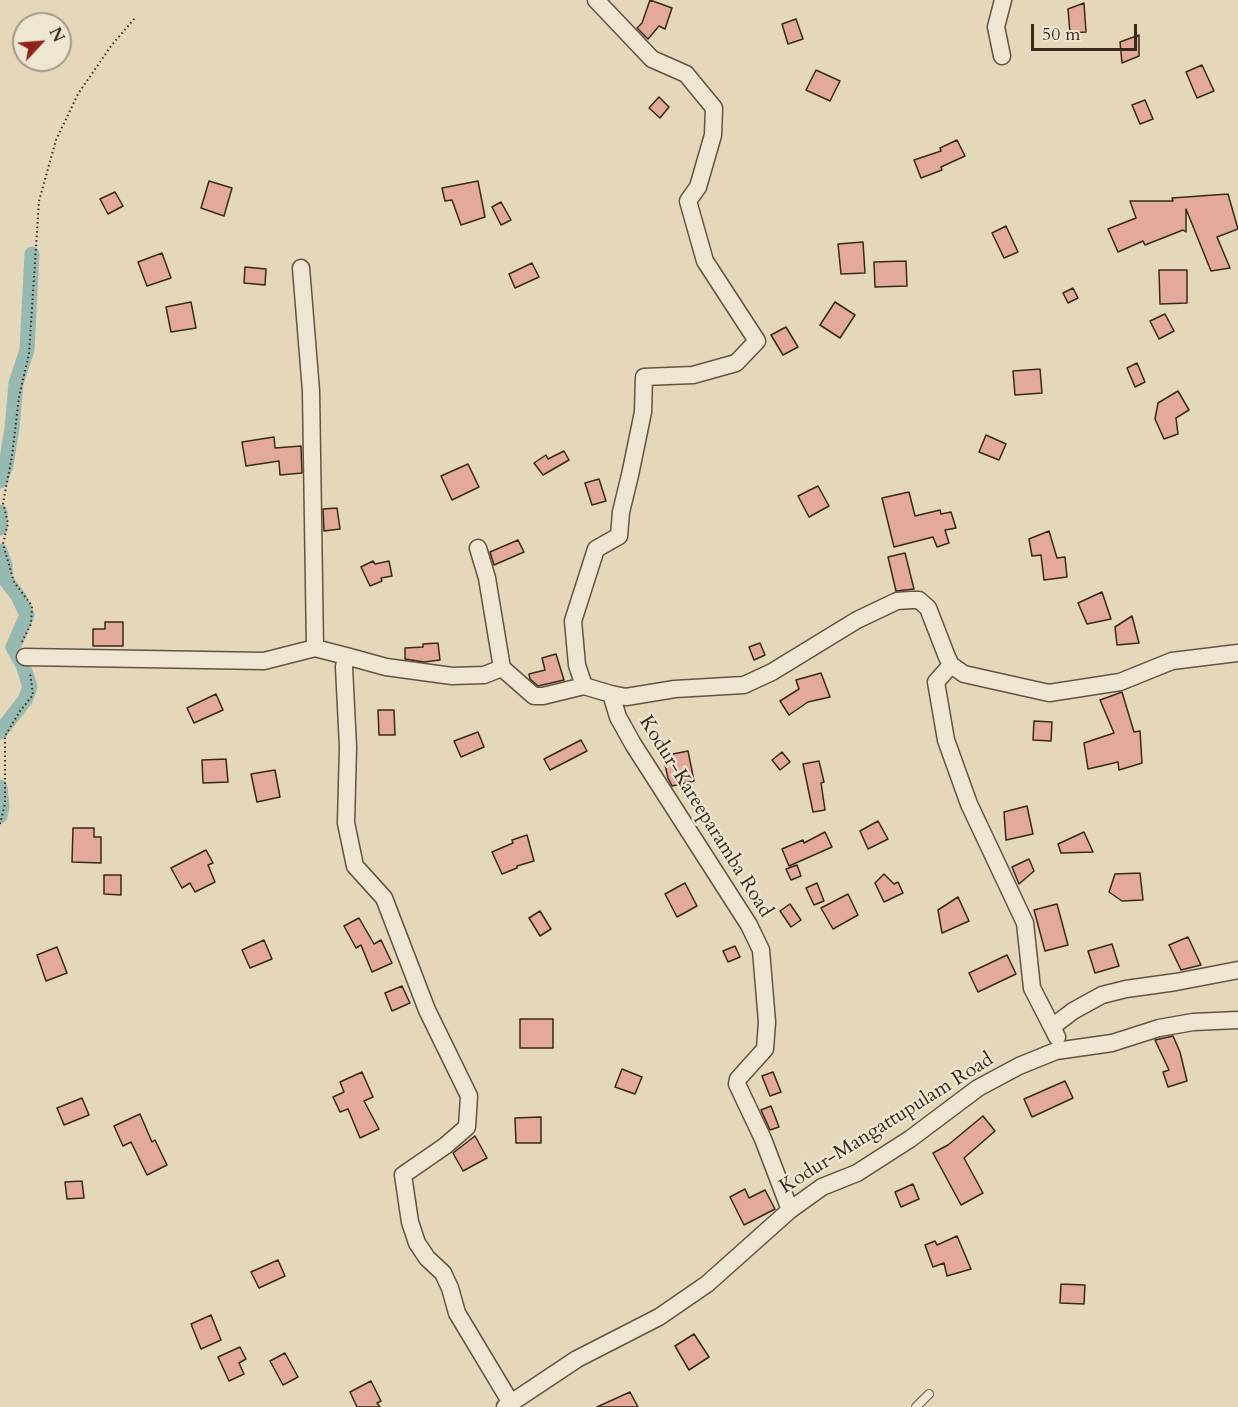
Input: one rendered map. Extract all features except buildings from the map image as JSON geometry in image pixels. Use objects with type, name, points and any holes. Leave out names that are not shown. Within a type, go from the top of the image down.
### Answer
[{"type":"street","points":[[584,686],[577,665],[573,621],[596,549],[619,536],[621,512],[643,412],[644,377],[693,375],[736,363],[756,341],[705,261],[688,201],[698,187],[713,135],[714,108],[686,74],[652,59],[596,0]]},
{"type":"street","points":[[1002,56],[996,27],[1004,0]]},
{"type":"street","points":[[301,268],[311,391],[315,648]]},
{"type":"street","points":[[478,548],[487,578],[502,668],[534,696],[584,686],[611,694]]},
{"type":"street","name":"Kodur-Kareeparamba Road","points":[[790,1210],[764,1139],[737,1084],[738,1079],[765,1049],[768,1022],[761,950],[749,925],[633,744],[618,717],[611,694],[626,697],[675,689],[744,685],[772,672],[857,620],[897,601],[919,600],[928,608],[951,665]]},
{"type":"street","points":[[25,657],[264,661],[315,648],[386,667],[452,676],[484,675],[502,668]]},
{"type":"street","points":[[1063,1051],[1032,987],[1025,923],[969,804],[946,740],[936,682],[951,665],[964,674],[1049,693],[1120,682],[1172,661],[1238,653]]},
{"type":"street","points":[[346,656],[344,667],[348,747],[346,823],[355,866],[384,898],[427,1010],[469,1096],[467,1127],[445,1146],[403,1175],[410,1222],[417,1243],[427,1258],[443,1273],[457,1313],[508,1405]]},
{"type":"street","points":[[1052,1027],[1073,1011],[1101,995],[1238,970]]},
{"type":"street","name":"Kodur-Mangattupulam Road","points":[[508,1405],[577,1359],[659,1317],[707,1284],[790,1210],[822,1187],[857,1173],[910,1139],[978,1088],[1019,1066],[1056,1051],[1112,1043],[1159,1028],[1193,1022],[1238,1020]]},
{"type":"lane","points":[[916,1407],[929,1394]]},
{"type":"path","points":[[0,824],[5,804],[4,736],[33,695],[32,676],[21,643],[31,624],[32,606],[14,582],[3,544],[8,523],[3,503],[12,456],[19,397],[29,354],[39,201],[56,140],[78,94],[111,46],[135,18]]},
{"type":"waterway","points":[[0,481],[6,465],[16,383],[27,350],[32,254]]},
{"type":"waterway","points":[[0,512],[0,528]]},
{"type":"waterway","points":[[0,551],[5,565],[5,579],[18,596],[27,615],[13,647],[23,665],[30,687],[25,700],[0,732]]},
{"type":"waterway","points":[[0,787],[2,807],[0,816]]}]
